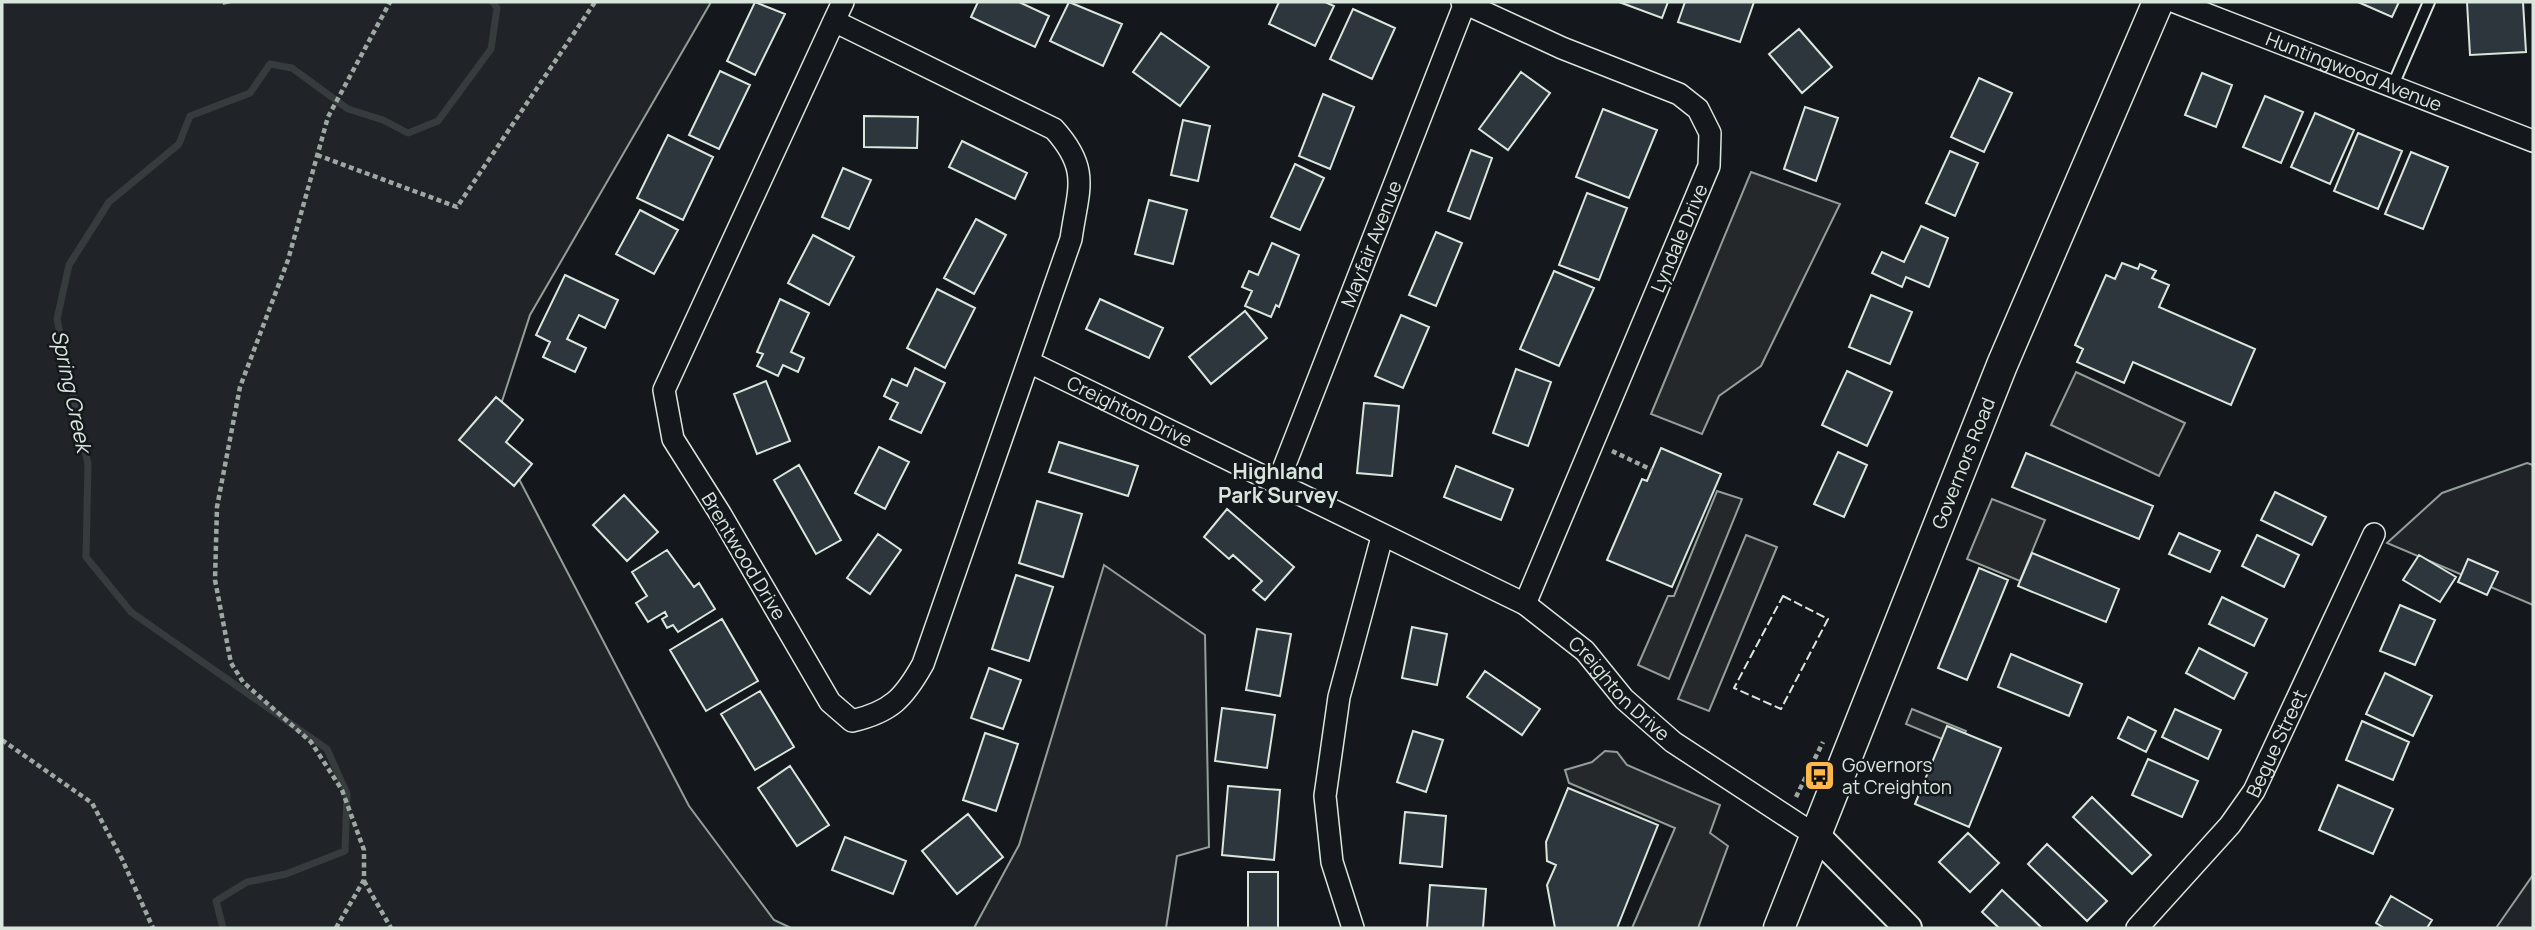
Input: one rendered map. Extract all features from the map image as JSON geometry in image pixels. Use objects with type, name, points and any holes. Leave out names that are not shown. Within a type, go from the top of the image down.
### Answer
[{"type":"main road","name":"Governors Road","points":[[1779,928],[1818,836],[2002,365],[2158,2]]},
{"type":"street","name":"Lyndale Drive","points":[[1463,2],[1562,48],[1679,94],[1698,109],[1710,133],[1709,166],[1525,604]]},
{"type":"street","name":"Mayfair Avenue","points":[[1277,485],[1463,2]]},
{"type":"street","name":"Huntingwood Avenue","points":[[2175,2],[2533,141]]},
{"type":"street","points":[[838,11],[1054,129],[1072,149],[1081,174],[1071,239],[1029,362]]},
{"type":"street","name":"Brentwood Drive","points":[[838,11],[664,390],[673,439],[721,515],[830,702],[852,721],[878,715],[906,694],[923,664],[1029,362]]},
{"type":"street","name":"Creighton Drive","points":[[1029,362],[1382,537],[1525,604],[1585,651],[1624,699],[1673,742],[1818,836]]},
{"type":"street","name":"Begue Street","points":[[2137,928],[2230,825],[2254,791],[2374,534]]},
{"type":"street","points":[[1353,928],[1332,862],[1325,796],[1339,697],[1382,537]]},
{"type":"street","points":[[1818,836],[1908,928]]},
{"type":"lane","points":[[2393,85],[2429,2]]},
{"type":"path","points":[[390,2],[328,117],[288,260],[240,387],[217,508],[215,580],[231,663],[243,682],[311,742],[342,790],[364,850],[364,880],[391,928]]},
{"type":"path","points":[[317,155],[457,207],[595,2]]},
{"type":"path","points":[[1593,443],[1652,470]]},
{"type":"path","points":[[2,740],[92,803],[122,859],[153,928]]},
{"type":"path","points":[[336,928],[364,880]]},
{"type":"shaded area","points":[[2,2],[711,2],[530,315],[493,429],[689,806],[774,920],[791,928],[2,928]]},
{"type":"shaded area","points":[[1751,172],[1840,204],[1761,366],[1719,396],[1702,434],[1651,414]]},
{"type":"shaded area","points":[[2076,372],[2185,423],[2159,476],[2051,425]]},
{"type":"shaded area","points":[[2527,463],[2533,465],[2533,605],[2387,543],[2442,493]]},
{"type":"shaded area","points":[[1717,491],[1742,499],[1669,679],[1638,665],[1668,596],[1674,596]]},
{"type":"shaded area","points":[[1992,499],[2045,520],[2020,581],[1967,559]]},
{"type":"shaded area","points":[[1746,535],[1777,547],[1709,711],[1678,699]]},
{"type":"shaded area","points":[[1104,565],[1205,635],[1209,847],[1177,856],[1166,928],[974,928],[1019,845]]},
{"type":"shaded area","points":[[1912,709],[1966,731],[1959,746],[1906,724]]},
{"type":"shaded area","points":[[1605,751],[1617,752],[1627,765],[1720,805],[1710,833],[1728,846],[1698,928],[1632,928],[1675,828],[1569,783],[1565,770],[1592,762]]},
{"type":"shaded area","points":[[2533,875],[2533,928],[2496,928]]},
{"type":"building","points":[[755,2],[785,14],[755,75],[727,61]]},
{"type":"building","points":[[978,2],[1019,2],[1049,16],[1035,47],[971,17]]},
{"type":"building","points":[[1069,2],[1122,24],[1103,66],[1050,41]]},
{"type":"building","points":[[1279,2],[1325,2],[1334,6],[1315,46],[1269,24]]},
{"type":"building","points":[[1619,2],[1668,2],[1662,18]]},
{"type":"building","points":[[1685,2],[1754,2],[1740,42],[1678,22]]},
{"type":"building","points":[[2358,2],[2399,2],[2392,17]]},
{"type":"building","points":[[2467,2],[2523,2],[2526,52],[2470,55]]},
{"type":"building","points":[[1353,9],[1395,28],[1372,79],[1330,59]]},
{"type":"building","points":[[1799,29],[1832,67],[1802,93],[1769,54]]},
{"type":"building","points":[[1161,33],[1209,67],[1180,106],[1133,72]]},
{"type":"building","points":[[720,71],[750,85],[719,149],[689,135]]},
{"type":"building","points":[[1521,72],[1550,93],[1508,150],[1479,129]]},
{"type":"building","points":[[2202,73],[2232,85],[2216,127],[2185,115]]},
{"type":"building","points":[[1979,78],[2012,93],[1984,152],[1951,137]]},
{"type":"building","points":[[1323,94],[1354,107],[1330,169],[1299,156]]},
{"type":"building","points":[[2265,96],[2303,112],[2281,163],[2243,147]]},
{"type":"building","points":[[1805,107],[1838,118],[1816,181],[1784,169]]},
{"type":"building","points":[[1603,109],[1657,130],[1629,198],[1576,177]]},
{"type":"building","points":[[2315,113],[2354,130],[2330,184],[2291,167]]},
{"type":"building","points":[[864,116],[918,117],[917,148],[864,147]]},
{"type":"building","points":[[1183,120],[1210,126],[1198,181],[1171,175]]},
{"type":"building","points":[[2358,133],[2402,151],[2378,209],[2334,191]]},
{"type":"building","points":[[668,135],[713,157],[683,220],[637,198]]},
{"type":"building","points":[[962,141],[1027,173],[1015,199],[949,167]]},
{"type":"building","points":[[1471,150],[1492,158],[1470,219],[1448,211]]},
{"type":"building","points":[[1950,151],[1978,163],[1955,216],[1926,203]]},
{"type":"building","points":[[2411,152],[2448,167],[2423,229],[2385,214]]},
{"type":"building","points":[[1295,164],[1324,178],[1300,230],[1271,217]]},
{"type":"building","points":[[843,168],[871,180],[849,229],[822,217]]},
{"type":"building","points":[[1587,193],[1627,208],[1599,280],[1559,265]]},
{"type":"building","points":[[1149,200],[1187,210],[1173,264],[1135,254]]},
{"type":"building","points":[[640,210],[678,230],[654,274],[616,254]]},
{"type":"building","points":[[976,219],[1006,235],[974,294],[944,278]]},
{"type":"building","points":[[1921,226],[1948,238],[1929,287],[1906,277],[1902,287],[1872,273],[1882,252],[1904,262]]},
{"type":"building","points":[[1436,232],[1462,243],[1436,306],[1409,295]]},
{"type":"building","points":[[813,235],[854,257],[829,305],[788,283]]},
{"type":"building","points":[[1272,243],[1299,255],[1279,307],[1276,305],[1271,317],[1245,306],[1252,291],[1242,287],[1249,271],[1258,275]]},
{"type":"building","points":[[2122,263],[2138,269],[2140,264],[2156,271],[2152,278],[2169,285],[2159,307],[2255,349],[2231,405],[2133,362],[2124,383],[2077,362],[2083,349],[2075,345],[2106,275],[2115,279]]},
{"type":"building","points":[[1554,271],[1594,288],[1559,366],[1520,349]]},
{"type":"building","points":[[565,275],[618,300],[605,328],[579,315],[567,339],[586,348],[575,372],[543,357],[550,342],[536,335]]},
{"type":"building","points":[[937,289],[975,308],[945,368],[907,348]]},
{"type":"building","points":[[1871,295],[1912,312],[1890,364],[1849,347]]},
{"type":"building","points":[[780,299],[809,313],[791,352],[804,358],[798,372],[783,365],[778,376],[757,366],[763,354],[757,352]]},
{"type":"building","points":[[1100,299],[1163,328],[1149,358],[1086,329]]},
{"type":"building","points":[[1245,311],[1267,338],[1211,384],[1189,357]]},
{"type":"building","points":[[1401,315],[1429,327],[1403,388],[1375,376]]},
{"type":"building","points":[[915,368],[945,383],[921,433],[890,419],[898,403],[884,396],[892,379],[907,386]]},
{"type":"building","points":[[1516,369],[1551,382],[1528,446],[1493,433]]},
{"type":"building","points":[[1847,371],[1892,392],[1867,446],[1822,425]]},
{"type":"building","points":[[766,381],[790,441],[757,454],[734,394]]},
{"type":"building","points":[[496,397],[523,420],[506,442],[532,464],[514,486],[459,440]]},
{"type":"building","points":[[1364,403],[1399,406],[1392,476],[1357,473]]},
{"type":"building","points":[[1059,442],[1138,466],[1128,496],[1049,472]]},
{"type":"building","points":[[879,447],[909,462],[885,509],[855,493]]},
{"type":"building","points":[[1661,448],[1721,474],[1672,587],[1607,560],[1642,479],[1647,481]]},
{"type":"building","points":[[1838,452],[1867,465],[1844,517],[1814,504]]},
{"type":"building","points":[[2026,453],[2153,506],[2139,539],[2012,487]]},
{"type":"building","points":[[799,465],[841,540],[816,554],[774,480]]},
{"type":"building","points":[[1456,466],[1513,489],[1501,520],[1444,497]]},
{"type":"building","points":[[2275,492],[2326,517],[2312,545],[2261,520]]},
{"type":"building","points":[[624,495],[658,532],[627,561],[593,525]]},
{"type":"building","points":[[1037,501],[1082,514],[1063,577],[1019,563]]},
{"type":"building","points":[[1227,509],[1294,567],[1265,600],[1253,590],[1262,581],[1233,555],[1229,559],[1204,537]]},
{"type":"building","points":[[2179,533],[2220,551],[2210,572],[2169,554]]},
{"type":"building","points":[[878,534],[901,550],[870,594],[847,578]]},
{"type":"building","points":[[2257,535],[2299,555],[2284,587],[2242,566]]},
{"type":"building","points":[[667,550],[694,587],[699,583],[715,609],[678,632],[673,625],[667,628],[662,619],[667,616],[665,612],[648,622],[636,603],[647,596],[632,572]]},
{"type":"building","points":[[2032,553],[2119,589],[2106,622],[2018,586]]},
{"type":"building","points":[[2419,555],[2456,577],[2440,602],[2403,580]]},
{"type":"building","points":[[2468,559],[2498,572],[2487,595],[2458,582]]},
{"type":"building","points":[[1979,568],[2008,580],[1967,680],[1938,668]]},
{"type":"building","points":[[1016,575],[1053,587],[1029,661],[992,649]]},
{"type":"building","points":[[2222,597],[2267,619],[2254,646],[2209,624]]},
{"type":"building","points":[[2400,605],[2435,620],[2415,665],[2380,651]]},
{"type":"building","points":[[722,619],[758,681],[706,711],[670,650]]},
{"type":"building","points":[[1412,627],[1447,634],[1437,685],[1402,678]]},
{"type":"building","points":[[1257,629],[1291,634],[1280,696],[1246,690]]},
{"type":"building","points":[[2199,648],[2247,673],[2234,699],[2186,673]]},
{"type":"building","points":[[2011,654],[2082,684],[2069,716],[1998,687]]},
{"type":"building","points":[[989,668],[1021,680],[1003,729],[971,718]]},
{"type":"building","points":[[1485,671],[1540,709],[1522,735],[1467,697]]},
{"type":"building","points":[[2385,673],[2432,696],[2413,736],[2366,714]]},
{"type":"building","points":[[760,691],[794,747],[755,770],[721,714]]},
{"type":"building","points":[[1222,708],[1275,715],[1267,768],[1215,761]]},
{"type":"building","points":[[2175,709],[2221,730],[2208,759],[2162,737]]},
{"type":"building","points":[[2128,717],[2156,731],[2146,752],[2118,738]]},
{"type":"building","points":[[2362,721],[2409,742],[2393,780],[2346,760]]},
{"type":"building","points":[[1947,726],[2001,748],[1969,827],[1915,804]]},
{"type":"building","points":[[1413,731],[1443,740],[1426,792],[1397,782]]},
{"type":"building","points":[[985,733],[1018,744],[996,811],[963,800]]},
{"type":"building","points":[[2148,759],[2198,781],[2182,817],[2132,795]]},
{"type":"building","points":[[790,766],[829,825],[797,846],[758,788]]},
{"type":"building","points":[[2338,785],[2393,809],[2373,854],[2319,830]]},
{"type":"building","points":[[1228,786],[1280,790],[1274,860],[1222,855]]},
{"type":"building","points":[[1568,788],[1658,825],[1617,928],[1555,928],[1547,885],[1556,865],[1547,861],[1546,842]]},
{"type":"building","points":[[2092,797],[2151,855],[2132,874],[2073,817]]},
{"type":"building","points":[[1405,812],[1446,816],[1442,867],[1400,863]]},
{"type":"building","points":[[968,814],[1003,857],[957,894],[922,851]]},
{"type":"building","points":[[1968,833],[1999,863],[1970,892],[1939,862]]},
{"type":"building","points":[[845,837],[906,861],[893,894],[832,870]]},
{"type":"building","points":[[2047,844],[2107,901],[2087,921],[2028,864]]},
{"type":"building","points":[[1248,872],[1278,872],[1278,928],[1248,928]]},
{"type":"building","points":[[1430,885],[1486,889],[1483,928],[1427,928]]},
{"type":"building","points":[[2002,890],[2042,928],[1999,928],[1982,912]]},
{"type":"building","points":[[2391,896],[2432,920],[2427,928],[2384,928],[2376,923]]},
{"type":"waterway","name":"Spring Creek","points":[[223,928],[216,901],[247,882],[286,874],[345,851],[347,794],[327,749],[131,612],[86,557],[88,464],[57,319],[69,265],[109,202],[179,144],[190,116],[250,93],[270,64],[292,68],[348,109],[383,120],[408,133],[438,121],[491,49],[497,8],[493,2]]},
{"type":"fence","points":[[1783,596],[1828,619],[1781,709],[1734,688],[1783,596]]},
{"type":"place","name":"Governors at Creighton","points":[[1819,776]]},
{"type":"district","name":"Highland Park Survey","points":[[1278,483]]}]
